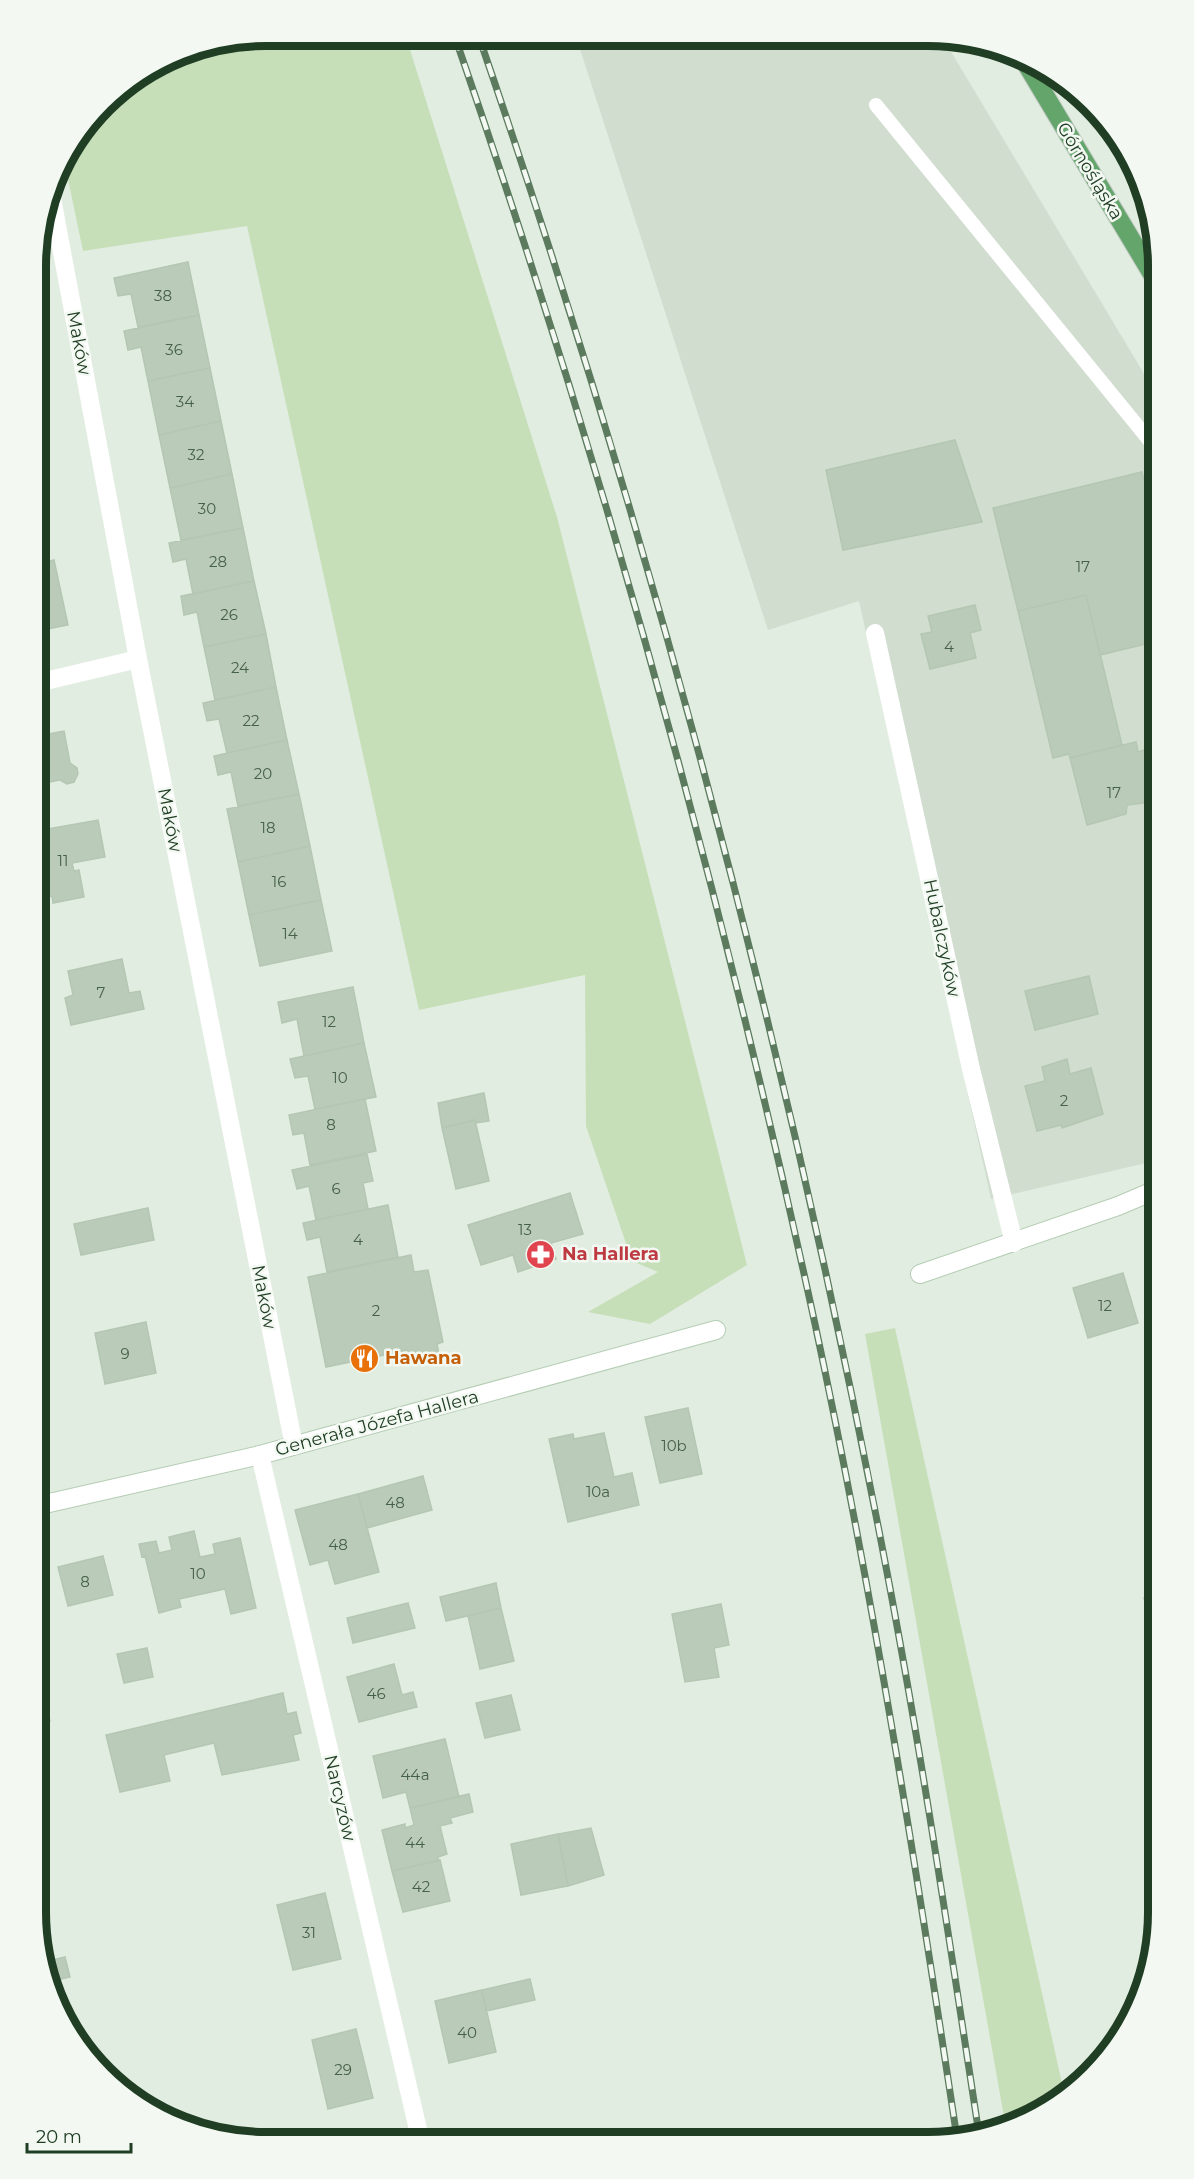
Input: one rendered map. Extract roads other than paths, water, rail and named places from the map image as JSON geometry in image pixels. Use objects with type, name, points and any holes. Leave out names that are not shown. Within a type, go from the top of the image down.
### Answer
[{"type":"main road","name":"Górnośląska","points":[[1031,73],[1148,267]]},
{"type":"street","name":"Maków","points":[[50,226],[294,1446]]},
{"type":"street","name":"Hubalczyków","points":[[875,633],[971,1069],[1014,1243]]},
{"type":"street","points":[[46,681],[138,659]]},
{"type":"street","points":[[920,1274],[1014,1243],[1148,1193]]},
{"type":"street","name":"Generała Józefa Hallera","points":[[46,1504],[260,1455],[716,1330]]},
{"type":"street","name":"Narcyzów","points":[[260,1455],[419,2132]]},
{"type":"lane","points":[[876,105],[1148,439]]},
{"type":"railway","points":[[458,46],[509,195],[608,515],[698,837],[779,1161],[836,1425],[875,1628],[956,2131]]},
{"type":"railway","points":[[482,46],[542,225],[657,604],[710,795],[805,1179],[847,1373],[899,1638],[924,1779],[978,2126]]},
{"type":"place","name":"Na Hallera","points":[[541,1254]]},
{"type":"place","name":"Hawana","points":[[364,1358]]}]
